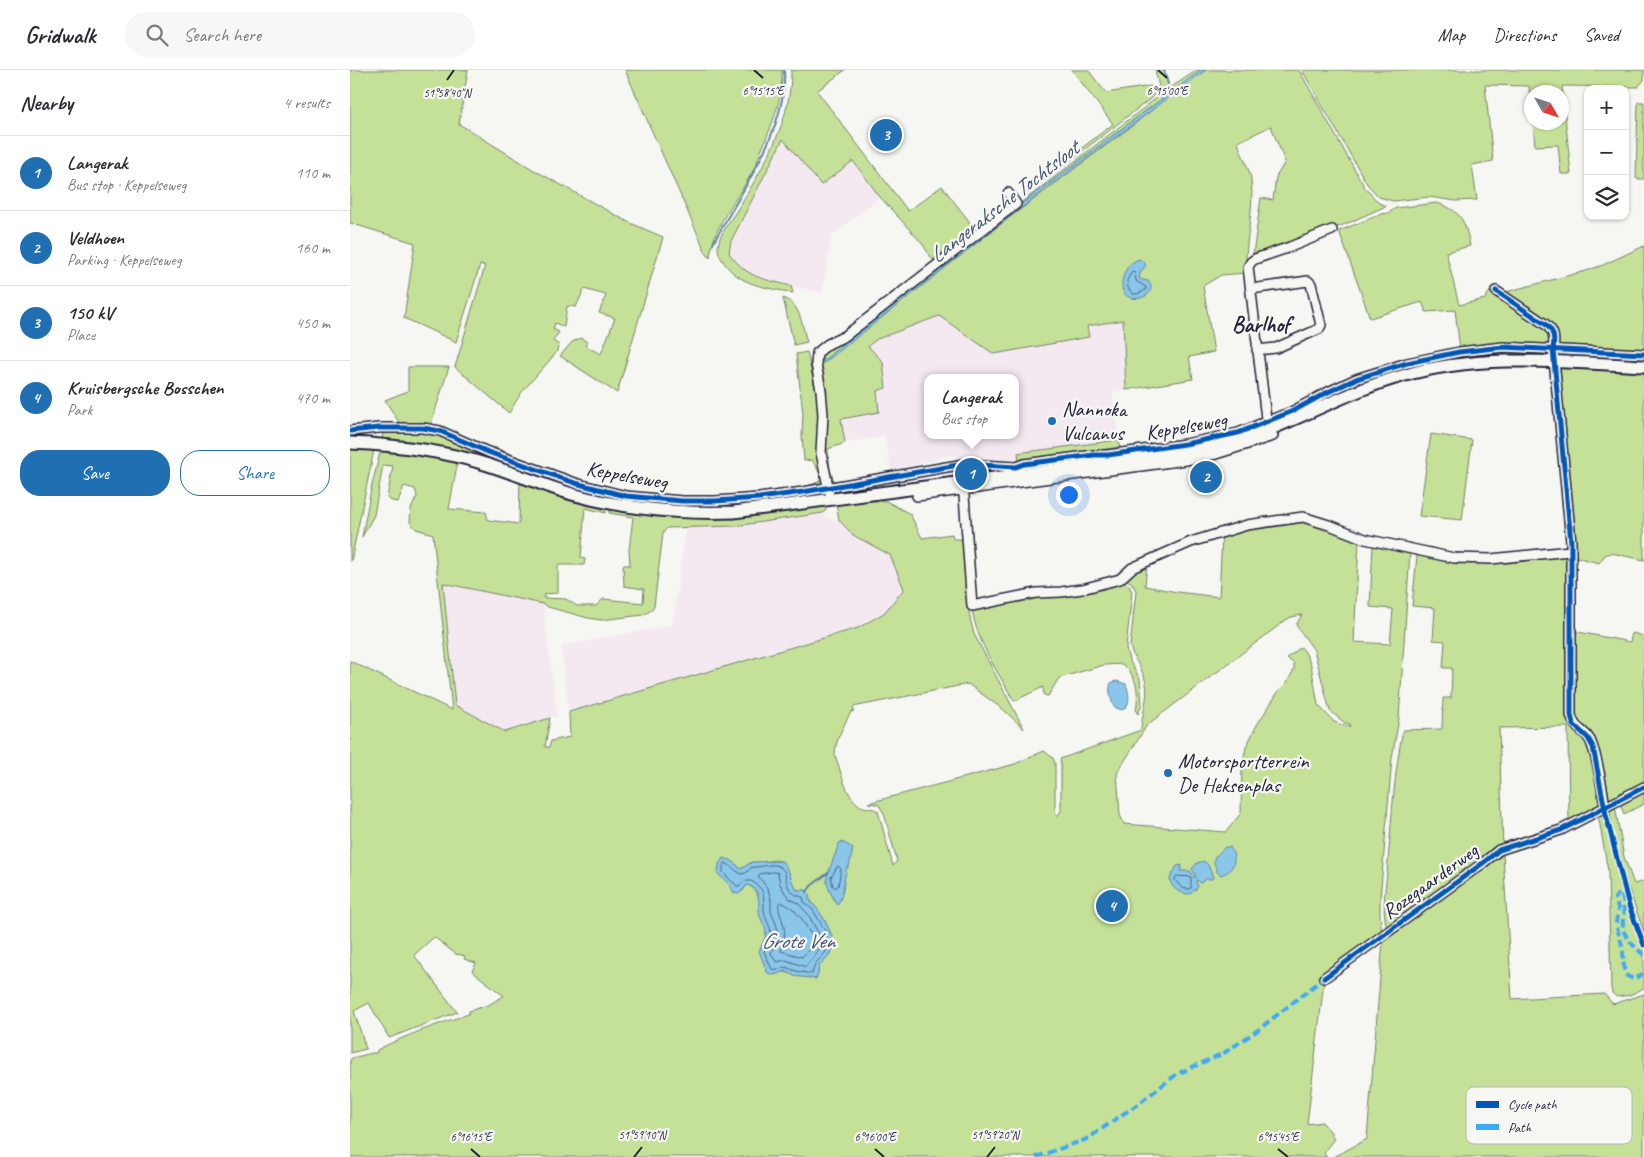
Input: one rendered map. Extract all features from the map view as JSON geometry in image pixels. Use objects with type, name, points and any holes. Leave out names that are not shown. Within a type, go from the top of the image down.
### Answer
[{"type":"main road","name":"Keppelseweg","points":[[350,443],[411,447],[448,454],[484,464],[571,494],[609,497],[644,509],[702,513],[734,512],[830,500],[913,493],[1184,453],[1207,452],[1269,429],[1342,391],[1405,375],[1467,363],[1497,361],[1644,366]]},
{"type":"street","points":[[830,500],[821,452],[823,415],[816,364],[817,353],[828,344],[845,336],[1016,204],[1008,192]]},
{"type":"street","points":[[1269,429],[1248,266],[1250,262],[1332,230]]},
{"type":"street","points":[[1251,289],[1308,282],[1311,284],[1321,325],[1319,328],[1276,348],[1258,350]]},
{"type":"street","points":[[1496,291],[1552,330],[1572,562],[1570,591],[1571,715],[1573,724],[1588,738],[1593,747],[1605,807]]},
{"type":"street","name":"Keppelseweg","points":[[1342,391],[1381,370],[1459,352],[1503,347],[1644,354]]},
{"type":"street","points":[[378,444],[379,428]]},
{"type":"street","name":"Keppelseweg","points":[[350,431],[379,428],[432,429],[609,497],[715,501],[759,498],[828,488],[964,464],[1016,467],[1033,463],[1185,444],[1238,433],[1269,429]]},
{"type":"street","points":[[484,464],[488,452]]},
{"type":"street","points":[[905,475],[913,493]]},
{"type":"street","points":[[964,486],[972,606],[1036,593],[1075,590],[1120,580],[1132,568],[1200,539],[1247,525],[1303,517],[1332,526],[1365,540],[1454,558],[1491,559],[1570,551]]},
{"type":"street","name":"Rozegaarderweg","points":[[1324,978],[1499,850],[1561,830],[1644,787]]},
{"type":"shaded area","points":[[783,139],[821,185],[853,161],[880,197],[832,235],[822,293],[751,275],[738,265],[729,253],[731,241]]},
{"type":"shaded area","points":[[939,316],[994,354],[1088,337],[1086,326],[1123,320],[1126,390],[1112,392],[1120,447],[1019,461],[956,459],[955,455],[942,456],[935,460],[891,470],[885,436],[845,443],[841,418],[879,412],[877,390],[886,388],[883,362],[868,346],[877,339]]},
{"type":"shaded area","points":[[823,513],[825,518],[839,520],[853,535],[890,555],[904,589],[884,613],[858,628],[569,712],[561,646],[673,625],[686,527],[735,526]]},
{"type":"shaded area","points":[[443,583],[543,604],[557,716],[505,732],[455,705]]},
{"type":"green space","points":[[350,70],[468,70],[459,124],[534,170],[628,222],[663,237],[617,393],[560,356],[572,342],[581,338],[587,342],[585,346],[601,354],[615,318],[599,313],[606,295],[584,289],[576,307],[567,306],[564,327],[555,323],[553,329],[559,332],[553,341],[559,345],[556,353],[521,393],[509,413],[455,367],[485,266],[480,265],[456,342],[404,318],[415,243],[350,223]]},
{"type":"green space","points":[[625,70],[782,70],[779,102],[769,131],[752,173],[720,225],[715,236],[710,258],[706,253]]},
{"type":"green space","points":[[791,70],[845,70],[817,91],[908,211],[942,186],[969,221],[971,230],[933,260],[921,242],[880,197],[853,161],[821,185],[783,139],[731,241],[729,253],[749,273],[791,286],[793,293],[745,281],[729,269],[719,254],[720,237],[758,175],[775,142],[787,107]]},
{"type":"green space","points":[[1072,70],[1088,70],[1106,93],[1151,86],[1157,91],[1150,99],[1028,193],[1026,191],[1113,124]]},
{"type":"green space","points":[[1155,70],[1164,70],[1169,88],[1197,70],[1299,70],[1365,188],[1379,203],[1386,206],[1272,253],[1254,255],[1261,198],[1273,200],[1276,177],[1285,162],[1271,126],[1238,142],[1250,174],[1252,191],[1246,250],[1246,273],[1221,275],[1203,286],[1214,352],[1189,357],[1193,379],[1126,390],[1123,320],[1087,326],[1089,337],[994,354],[939,316],[877,339],[868,346],[883,362],[886,388],[877,391],[879,412],[841,419],[845,443],[828,449],[830,470],[835,483],[861,477],[861,479],[832,484],[826,473],[819,366],[823,353],[842,341],[1158,97],[1162,92]],"holes":[[[1169,92],[1170,95],[1132,126],[989,233],[823,363],[842,345],[1024,202],[1168,95]]]},
{"type":"green space","points":[[1302,70],[1644,70],[1644,80],[1638,87],[1629,87],[1629,85],[1485,85],[1493,161],[1472,165],[1477,200],[1456,201],[1429,197],[1393,201],[1379,197],[1367,184]]},
{"type":"green space","points":[[1638,102],[1644,102],[1644,179],[1636,178]]},
{"type":"green space","points":[[1534,130],[1566,130],[1571,174],[1561,174],[1558,145],[1535,146]]},
{"type":"green space","points":[[1437,203],[1452,210],[1461,218],[1470,246],[1446,252],[1459,305],[1485,299],[1490,291],[1542,324],[1549,334],[1549,347],[1425,356],[1451,348],[1453,350],[1460,349],[1455,310],[1426,312],[1422,302],[1370,318],[1339,231],[1388,213],[1396,208]]},
{"type":"green space","points":[[1644,246],[1644,351],[1557,347],[1558,335],[1556,331],[1502,293],[1586,271]]},
{"type":"green space","points":[[783,298],[794,305],[797,310],[807,342],[794,345]]},
{"type":"green space","points":[[1488,351],[1549,351],[1550,356],[1461,358],[1459,361],[1428,362],[1344,392],[1342,387],[1422,362]]},
{"type":"green space","points":[[807,352],[820,419],[818,445],[824,481],[820,487],[743,498],[666,498],[615,491],[584,483],[553,474],[492,450],[494,447],[532,463],[593,483],[654,495],[716,497],[778,492],[804,487],[820,481],[820,475],[812,460],[804,461],[803,413],[796,354]]},
{"type":"green space","points":[[408,367],[449,367],[431,424],[400,424],[385,400],[408,391]]},
{"type":"green space","points":[[1561,367],[1644,370],[1644,560],[1611,553],[1605,555],[1599,563],[1573,556],[1558,369]]},
{"type":"green space","points":[[383,432],[434,434],[483,452],[484,456],[482,459],[446,448],[384,440],[382,439]]},
{"type":"green space","points":[[1431,434],[1472,440],[1462,520],[1419,516]]},
{"type":"green space","points":[[1119,440],[1120,447],[1019,461],[1018,453]]},
{"type":"green space","points":[[372,448],[374,450],[350,561],[350,449]]},
{"type":"green space","points":[[381,449],[458,460],[449,509],[486,512],[488,520],[519,524],[520,479],[605,507],[606,513],[585,508],[581,558],[585,559],[584,565],[558,565],[558,593],[545,594],[543,598],[566,599],[577,606],[596,606],[603,599],[643,603],[644,589],[624,586],[623,565],[630,565],[629,550],[633,517],[609,513],[612,507],[734,519],[755,513],[825,505],[826,510],[823,513],[735,526],[667,528],[663,533],[654,606],[643,615],[601,620],[588,618],[543,604],[443,583],[455,705],[505,732],[550,718],[545,747],[549,747],[551,741],[570,737],[569,712],[858,628],[884,613],[904,589],[890,555],[853,535],[839,520],[836,503],[886,501],[910,514],[922,538],[952,534],[953,539],[964,539],[967,599],[974,634],[1024,729],[1004,710],[968,684],[853,707],[854,711],[851,712],[838,738],[835,755],[847,789],[854,801],[861,806],[878,811],[893,866],[897,861],[884,813],[878,804],[868,803],[1015,764],[1044,751],[1053,758],[1055,763],[1055,811],[1057,817],[1061,811],[1060,759],[1141,730],[1147,690],[1142,672],[1130,647],[1136,591],[1132,583],[1124,578],[1147,563],[1145,586],[1219,597],[1222,535],[1262,523],[1309,521],[1331,528],[1343,536],[1359,540],[1354,642],[1390,644],[1393,609],[1370,607],[1373,544],[1410,552],[1399,718],[1392,758],[1380,899],[1382,934],[1323,974],[1322,981],[1324,981],[1307,1124],[1322,1122],[1330,1131],[1334,1139],[1324,1154],[1327,1157],[350,1157],[350,1060],[377,1053],[377,1050],[399,1039],[469,1014],[469,1011],[488,1005],[504,996],[472,971],[476,963],[464,959],[465,956],[457,955],[434,937],[414,955],[457,1012],[389,1038],[369,1003],[354,1011],[366,1049],[350,1053],[350,661],[452,710],[433,534],[416,529],[410,522],[411,509],[417,496],[415,489],[404,486],[398,502],[387,498],[393,466],[383,465],[374,515],[362,537]],"holes":[[[1302,615],[1296,625],[1314,650],[1330,711],[1345,723],[1350,724],[1349,727],[1334,722],[1318,705],[1311,665],[1301,647],[1287,658],[1294,664],[1294,670],[1257,725],[1246,747],[1242,766],[1241,813],[1226,832],[1124,824],[1120,815],[1117,773],[1147,725],[1286,620]],[[774,860],[781,861],[789,872],[797,890],[806,890],[826,923],[832,937],[834,945],[829,955],[819,966],[818,974],[794,976],[785,972],[767,972],[761,949],[766,934],[759,898],[752,887],[747,885],[742,892],[736,864],[741,869],[752,862],[759,863]]]},
{"type":"green space","points":[[1565,554],[1569,556],[1569,716],[1591,751],[1601,806],[1569,824],[1568,727],[1499,728],[1503,849],[1388,930],[1384,914],[1385,896],[1395,779],[1403,730],[1442,729],[1443,698],[1451,698],[1452,668],[1443,668],[1445,641],[1433,640],[1435,608],[1412,606],[1417,556],[1446,559]]},
{"type":"green space","points":[[1121,581],[1129,585],[1132,592],[1126,648],[1129,660],[1140,679],[1142,704],[1138,714],[1136,711],[1136,685],[1131,674],[1122,664],[1104,665],[1059,678],[1048,696],[1044,695],[1043,687],[1014,701],[983,645],[978,634],[972,609]]},
{"type":"green space","points":[[1573,631],[1630,642],[1632,633],[1644,636],[1644,787],[1607,802],[1594,744],[1575,722]]},
{"type":"green space","points":[[1644,791],[1644,804],[1624,814],[1620,803]]},
{"type":"green space","points":[[1615,806],[1624,857],[1634,884],[1644,881],[1644,932],[1623,872],[1615,841],[1610,810]]},
{"type":"green space","points":[[1602,813],[1605,816],[1626,908],[1644,952],[1644,988],[1630,995],[1617,997],[1612,993],[1611,988],[1608,871],[1598,814]]},
{"type":"green space","points":[[1503,855],[1512,999],[1604,994],[1613,1004],[1644,994],[1644,1157],[1334,1157],[1367,1139],[1383,941]]},
{"type":"water","points":[[1201,70],[1206,70],[1047,188],[824,363],[823,361],[842,345],[1024,202],[1159,101],[1169,93],[1168,88],[1173,91]]},
{"type":"water","points":[[1140,259],[1146,265],[1139,278],[1148,281],[1151,287],[1149,293],[1144,297],[1130,298],[1125,294],[1122,286],[1124,274],[1130,264]]},
{"type":"water","points":[[1116,681],[1126,684],[1128,691],[1128,702],[1122,710],[1114,707],[1110,695],[1111,683]]},
{"type":"water","name":"Grote Ven","points":[[842,842],[853,848],[849,867],[847,867],[843,892],[837,905],[827,880],[839,843]]},
{"type":"water","points":[[1225,847],[1230,847],[1234,860],[1232,868],[1221,875],[1217,872],[1214,858]]},
{"type":"water","name":"Grote Ven","points":[[723,858],[731,860],[741,869],[752,862],[782,861],[797,890],[806,890],[810,895],[808,899],[825,920],[834,946],[819,966],[816,979],[794,976],[785,971],[774,975],[767,972],[759,951],[765,940],[766,933],[760,916],[757,894],[752,887],[747,885],[739,894],[734,893],[729,884],[718,874],[719,864]]},
{"type":"water","points":[[1204,861],[1208,865],[1213,877],[1212,879],[1206,879],[1201,883],[1197,880],[1198,887],[1190,894],[1180,892],[1174,888],[1170,878],[1177,866],[1182,865],[1180,871],[1190,871],[1195,878],[1192,869],[1197,863]]},
{"type":"waterway","points":[[713,244],[760,160],[770,138],[783,93],[784,70]]},
{"type":"waterway","points":[[1164,70],[1168,84]]},
{"type":"waterway","points":[[807,892],[811,886],[828,873]]},
{"type":"marked path","points":[[1644,955],[1631,943],[1625,934],[1623,929],[1624,904],[1619,893],[1615,898],[1618,908],[1616,924],[1623,949],[1624,969],[1627,976],[1634,979],[1644,971]]},
{"type":"marked path","points":[[1036,1157],[1087,1139],[1177,1074],[1224,1053],[1258,1030],[1324,978]]},
{"type":"cycle path","points":[[1496,291],[1545,324],[1553,335],[1571,542],[1571,715],[1573,724],[1588,738],[1593,747],[1606,815],[1629,906],[1644,945]]},
{"type":"cycle path","points":[[350,431],[379,428],[423,428],[440,431],[488,452],[575,483],[626,496],[682,501],[715,501],[803,492],[964,464],[1016,467],[1024,464],[1185,444],[1238,433],[1293,411],[1356,379],[1407,363],[1459,352],[1503,347],[1644,354]]},
{"type":"cycle path","points":[[1324,978],[1499,850],[1561,830],[1644,787]]},
{"type":"place","name":"150 kV","points":[[886,135]]},
{"type":"place","name":"Nannoka Vulcanus","points":[[1052,421]]},
{"type":"place","name":"Langerak","points":[[971,474]]},
{"type":"place","name":"Veldhoen","points":[[1206,477]]},
{"type":"place","name":"Motorsportterrein De Heksenplas","points":[[1168,773]]},
{"type":"place","name":"Kruisbergsche Bosschen","points":[[1112,906]]},
{"type":"district","name":"Barlhof","points":[[1261,325]]},
{"type":"water label","name":"Langeraksche Tochtsloot","points":[[1004,202]]}]
